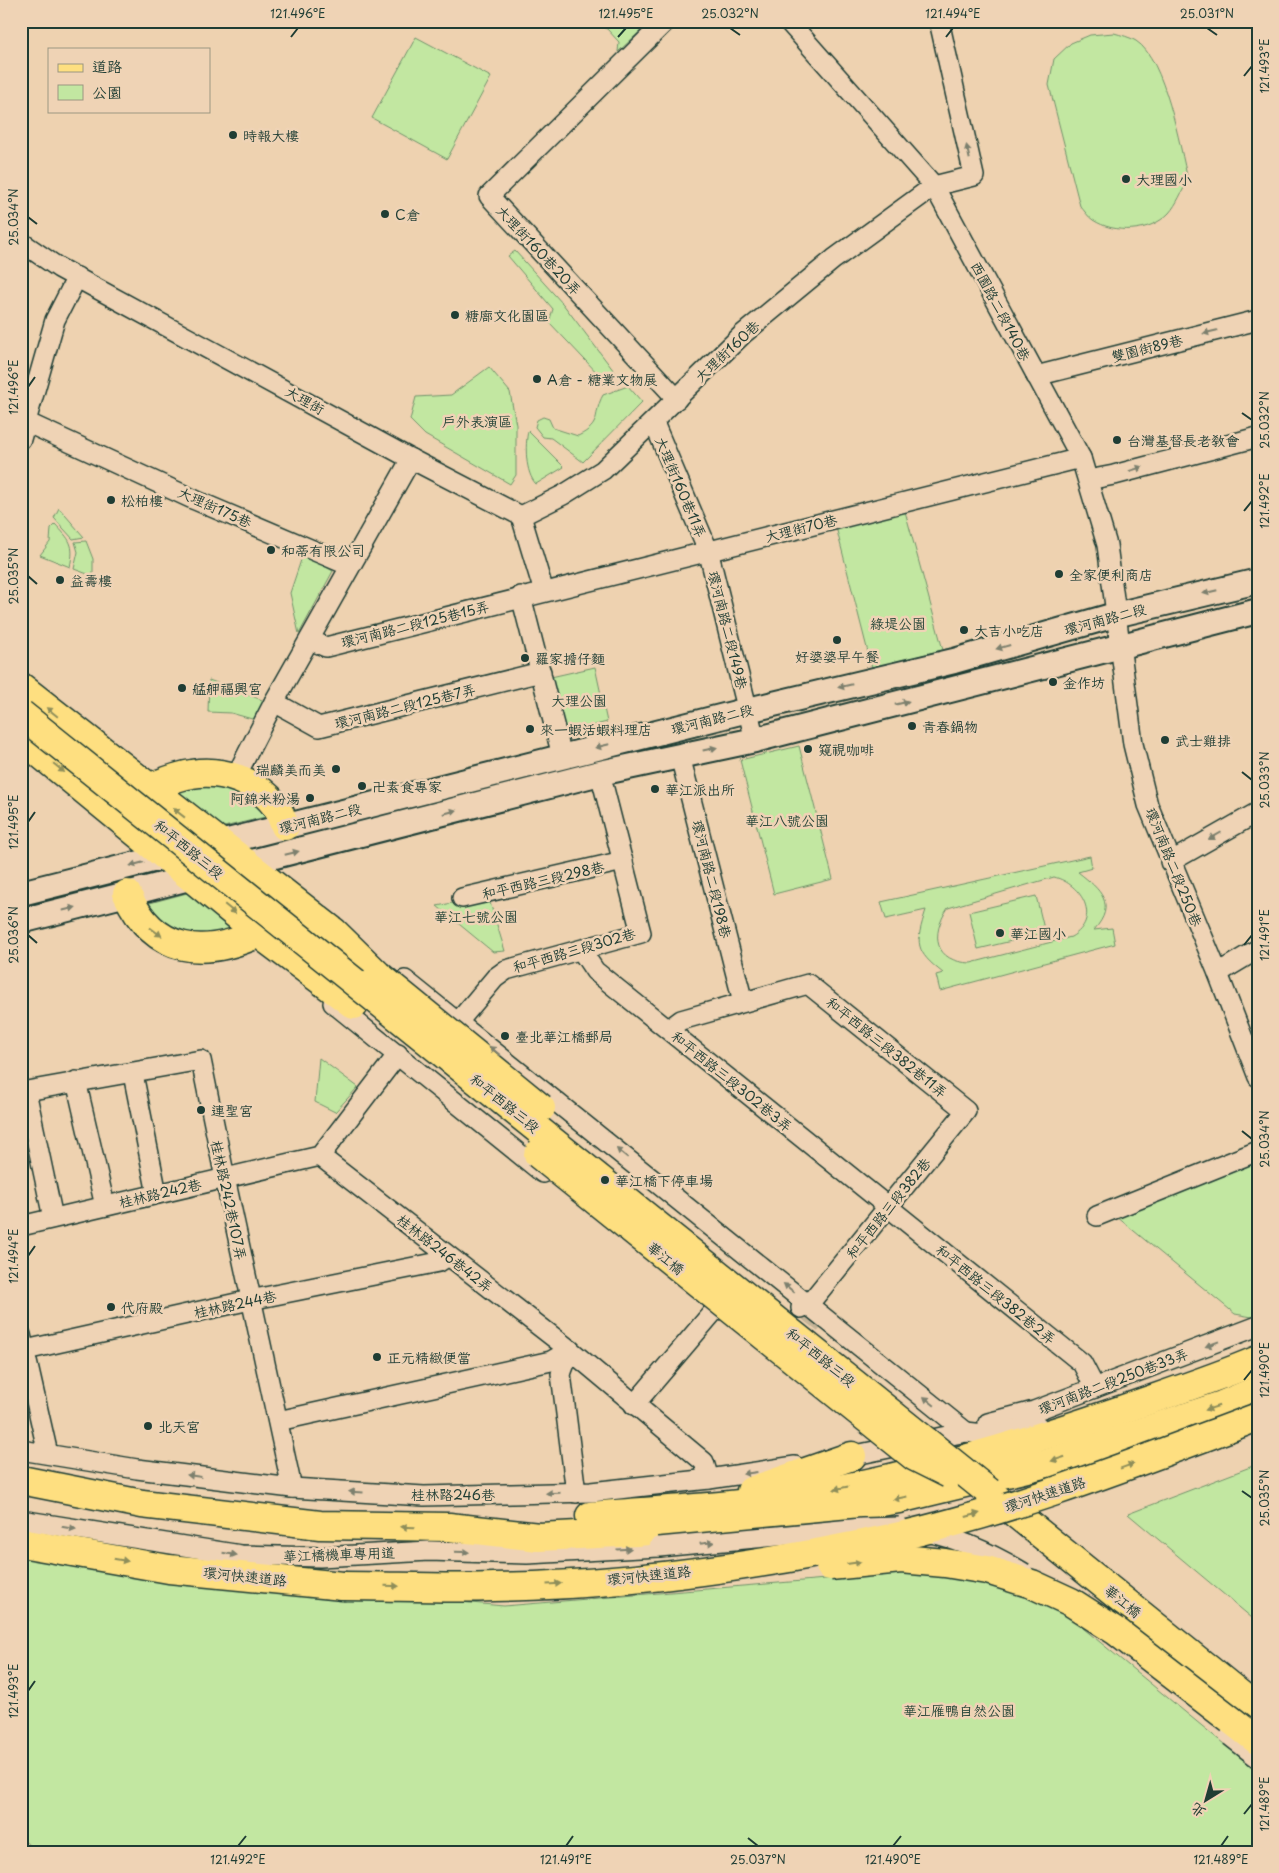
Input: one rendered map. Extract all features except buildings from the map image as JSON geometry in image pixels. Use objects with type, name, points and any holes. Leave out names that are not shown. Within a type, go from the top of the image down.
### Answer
[{"type":"main road","name":"和平西路三段","points":[[21,687],[334,932],[378,975]]},
{"type":"main road","name":"和平西路三段","points":[[21,714],[989,1492]]},
{"type":"main road","name":"和平西路三段","points":[[21,738],[307,972],[354,1005]]},
{"type":"main road","points":[[148,788],[193,774],[207,772],[235,778],[258,789],[268,797],[277,807],[285,826]]},
{"type":"main road","points":[[127,894],[133,908],[150,928],[173,942],[186,946],[199,949],[225,947],[259,933]]},
{"type":"main road","name":"華江橋","points":[[378,975],[939,1430],[989,1492],[1258,1709]]},
{"type":"main road","name":"華江橋","points":[[354,1005],[915,1457],[989,1492]]},
{"type":"main road","points":[[448,1527],[703,1507],[811,1495],[929,1470],[1038,1431],[1222,1375],[1258,1360]]},
{"type":"main road","name":"環河快速道路","points":[[21,1480],[142,1504],[320,1525],[448,1527],[539,1537],[636,1532],[782,1519],[899,1498],[1048,1463],[1222,1405],[1258,1390]]},
{"type":"main road","name":"環河快速道路","points":[[21,1543],[169,1569],[343,1586],[494,1588],[702,1570],[786,1557],[911,1532],[1050,1494],[1258,1417]]},
{"type":"main road","points":[[703,1507],[852,1456]]},
{"type":"main road","points":[[702,1570],[750,1576],[901,1559],[945,1563],[987,1570],[1032,1584],[1071,1602],[1116,1631],[1258,1741]]},
{"type":"street","name":"大理街160巷20弄","points":[[666,21],[489,196],[677,399]]},
{"type":"street","name":"西園路二段140巷","points":[[788,21],[934,186],[1081,458],[1107,545],[1120,648]]},
{"type":"street","points":[[934,186],[974,176],[939,21]]},
{"type":"street","name":"大理街160巷","points":[[521,516],[563,495],[603,470],[654,423],[743,334],[834,260],[934,186]]},
{"type":"street","name":"大理街","points":[[21,242],[59,268],[411,459],[521,516]]},
{"type":"street","points":[[24,431],[55,320],[77,277]]},
{"type":"street","name":"雙園街89巷","points":[[1036,376],[1258,320]]},
{"type":"street","name":"大理街160巷11弄","points":[[654,423],[708,550]]},
{"type":"street","name":"大理街175巷","points":[[24,431],[195,500],[350,566]]},
{"type":"street","points":[[1088,480],[1114,476],[1258,437]]},
{"type":"street","name":"大理街70巷","points":[[521,596],[544,592],[1081,458]]},
{"type":"street","points":[[235,778],[274,702],[411,459]]},
{"type":"street","points":[[521,516],[544,592]]},
{"type":"street","name":"環河南路二段149巷","points":[[708,550],[754,740]]},
{"type":"street","name":"環河南路二段","points":[[21,893],[562,756],[954,661],[1115,615],[1258,581]]},
{"type":"street","points":[[521,596],[562,756]]},
{"type":"street","name":"環河南路二段125巷15弄","points":[[310,640],[326,647],[521,596]]},
{"type":"street","name":"環河南路二段","points":[[21,921],[600,773],[754,740],[1258,612]]},
{"type":"street","name":"環河南路二段250巷","points":[[1120,648],[1133,744],[1148,805],[1170,862],[1218,973],[1258,1076]]},
{"type":"street","name":"環河南路二段125巷7弄","points":[[274,702],[319,727],[541,672]]},
{"type":"street","name":"環河南路二段198巷","points":[[680,756],[743,1002]]},
{"type":"street","name":"和平西路三段302巷","points":[[458,1022],[500,973],[641,933],[600,773]]},
{"type":"street","points":[[1170,862],[1258,812]]},
{"type":"street","name":"和平西路三段298巷","points":[[462,898],[623,861]]},
{"type":"street","name":"和平西路三段","points":[[334,932],[361,945],[458,1022],[808,1311],[966,1432]]},
{"type":"street","points":[[1218,973],[1258,949]]},
{"type":"street","name":"和平西路三段302巷3弄","points":[[581,950],[595,971],[888,1207]]},
{"type":"street","name":"和平西路三段","points":[[307,972],[325,996],[714,1311],[775,1356],[884,1450]]},
{"type":"street","name":"和平西路三段382巷11弄","points":[[743,1002],[808,984],[966,1111]]},
{"type":"street","points":[[669,1029],[680,1020],[743,1002]]},
{"type":"street","points":[[320,1156],[398,1054]]},
{"type":"street","name":"桂林路242巷107弄","points":[[24,1092],[76,1081],[133,1074],[202,1060],[224,1178],[292,1488]]},
{"type":"street","points":[[133,1074],[158,1194]]},
{"type":"street","points":[[76,1081],[105,1206]]},
{"type":"street","points":[[24,1092],[53,1218]]},
{"type":"street","name":"和平西路三段382巷","points":[[808,1311],[888,1207],[966,1111]]},
{"type":"street","points":[[1097,1216],[1258,1150]]},
{"type":"street","name":"桂林路242巷","points":[[21,1226],[320,1156]]},
{"type":"street","name":"桂林路246巷42弄","points":[[320,1156],[570,1350],[704,1462],[709,1479]]},
{"type":"street","name":"和平西路三段382巷2弄","points":[[888,1207],[1082,1362],[1095,1388]]},
{"type":"street","name":"桂林路244巷","points":[[22,1346],[439,1262],[448,1256]]},
{"type":"street","points":[[634,1405],[714,1311]]},
{"type":"street","name":"環河南路二段250巷33弄","points":[[966,1432],[988,1423],[1034,1411],[1258,1326]]},
{"type":"street","points":[[22,1346],[48,1454]]},
{"type":"street","points":[[966,1432],[993,1435],[1038,1431],[1222,1363],[1258,1347]]},
{"type":"street","points":[[278,1421],[551,1361],[570,1350]]},
{"type":"street","points":[[570,1350],[561,1374],[576,1493]]},
{"type":"street","name":"桂林路246巷","points":[[21,1450],[137,1469],[292,1488],[424,1496],[576,1493],[709,1479],[852,1456],[966,1432]]},
{"type":"street","name":"華江橋機車專用道","points":[[21,1520],[241,1555],[320,1557],[429,1551],[526,1554],[659,1547],[862,1528],[896,1527],[942,1535],[989,1552],[1032,1578],[1258,1758]]},
{"type":"green space","points":[[651,21],[618,52],[619,42],[607,29],[590,22]]},
{"type":"green space","points":[[1114,33],[1136,41],[1146,51],[1155,66],[1170,105],[1188,180],[1169,213],[1161,220],[1142,228],[1121,229],[1102,225],[1091,219],[1080,206],[1049,85],[1054,59],[1071,43],[1090,35]]},
{"type":"green space","points":[[416,37],[491,77],[447,159],[372,118]]},
{"type":"green space","points":[[515,251],[563,304],[617,375],[602,378],[549,322],[553,309],[508,256]]},
{"type":"green space","name":"戶外表演區","points":[[489,367],[510,392],[516,425],[516,475],[510,484],[425,435],[410,420],[416,397],[451,395]]},
{"type":"green space","points":[[628,386],[642,402],[583,462],[551,438],[543,437],[535,427],[537,420],[543,417],[549,419],[553,428],[578,436],[586,432],[594,423],[603,395]]},
{"type":"green space","points":[[528,431],[564,467],[536,484],[532,479],[528,466],[526,444]]},
{"type":"green space","name":"綠堤公園","points":[[903,504],[943,650],[872,668],[835,523]]},
{"type":"green space","points":[[59,508],[84,537],[73,539],[54,518]]},
{"type":"green space","points":[[55,524],[70,543],[72,553],[70,567],[40,555],[50,542],[51,528]]},
{"type":"green space","points":[[86,541],[93,559],[93,576],[74,569],[78,552],[75,542]]},
{"type":"green space","points":[[303,554],[333,571],[299,634],[290,593]]},
{"type":"green space","name":"大理公園","points":[[595,667],[607,722],[564,733],[551,677]]},
{"type":"green space","points":[[209,680],[270,703],[259,721],[231,713],[208,712]]},
{"type":"green space","name":"華江八號公園","points":[[799,746],[833,879],[774,894],[740,760]]},
{"type":"green space","points":[[228,782],[270,809],[265,817],[220,828],[180,796],[180,785]]},
{"type":"green space","points":[[1090,856],[1092,868],[1078,872],[1099,891],[1105,905],[1101,921],[1094,930],[1112,928],[1115,944],[940,991],[936,975],[943,973],[927,959],[920,946],[920,931],[926,910],[886,919],[881,902]],"holes":[[[1054,877],[1064,881],[1080,894],[1087,912],[1080,930],[1071,937],[971,963],[949,958],[939,945],[939,928],[948,908]]]},
{"type":"green space","points":[[187,893],[236,931],[236,936],[171,934],[146,904]]},
{"type":"green space","name":"華江七號公園","points":[[488,896],[505,951],[493,952],[437,906]]},
{"type":"green space","points":[[1036,896],[1045,933],[978,949],[969,912]]},
{"type":"green space","points":[[319,1058],[358,1087],[335,1112],[315,1102]]},
{"type":"green space","points":[[1258,1161],[1258,1315],[1252,1317],[1235,1314],[1117,1217]]},
{"type":"green space","points":[[1258,1464],[1258,1623],[1128,1514]]},
{"type":"green space","name":"華江雁鴨自然公園","points":[[21,1557],[103,1570],[504,1606],[1005,1564],[1258,1772],[1258,1852],[37,1852],[21,1838]]},
{"type":"tunnel","points":[[793,1348],[815,1320]]},
{"type":"place","name":"時報大樓","points":[[233,135]]},
{"type":"place","name":"大理國小","points":[[1126,179]]},
{"type":"place","name":"C倉","points":[[385,214]]},
{"type":"place","name":"糖廍文化園區","points":[[455,315]]},
{"type":"place","name":"A倉 - 糖業文物展","points":[[537,379]]},
{"type":"place","name":"台灣基督長老教會","points":[[1117,440]]},
{"type":"place","name":"松柏樓","points":[[111,500]]},
{"type":"place","name":"和蒂有限公司","points":[[271,550]]},
{"type":"place","name":"全家便利商店","points":[[1059,574]]},
{"type":"place","name":"益壽樓","points":[[60,580]]},
{"type":"place","name":"大吉小吃店","points":[[964,630]]},
{"type":"place","name":"好婆婆早午餐","points":[[837,640]]},
{"type":"place","name":"羅家擔仔麵","points":[[525,658]]},
{"type":"place","name":"金作坊","points":[[1053,682]]},
{"type":"place","name":"艋舺福興宮","points":[[182,688]]},
{"type":"place","name":"青春鍋物","points":[[912,726]]},
{"type":"place","name":"來一蝦活蝦料理店","points":[[530,729]]},
{"type":"place","name":"武士雞排","points":[[1165,740]]},
{"type":"place","name":"窺視咖啡","points":[[808,749]]},
{"type":"place","name":"瑞麟美而美","points":[[336,769]]},
{"type":"place","name":"卍素食專家","points":[[362,786]]},
{"type":"place","name":"華江派出所","points":[[655,789]]},
{"type":"place","name":"阿錦米粉湯","points":[[310,798]]},
{"type":"place","name":"華江國小","points":[[1000,933]]},
{"type":"place","name":"臺北華江橋郵局","points":[[505,1036]]},
{"type":"place","name":"連聖宮","points":[[201,1110]]},
{"type":"place","name":"華江橋下停車場","points":[[605,1180]]},
{"type":"place","name":"代府殿","points":[[111,1307]]},
{"type":"place","name":"正元精緻便當","points":[[377,1357]]},
{"type":"place","name":"北天宮","points":[[148,1426]]}]
